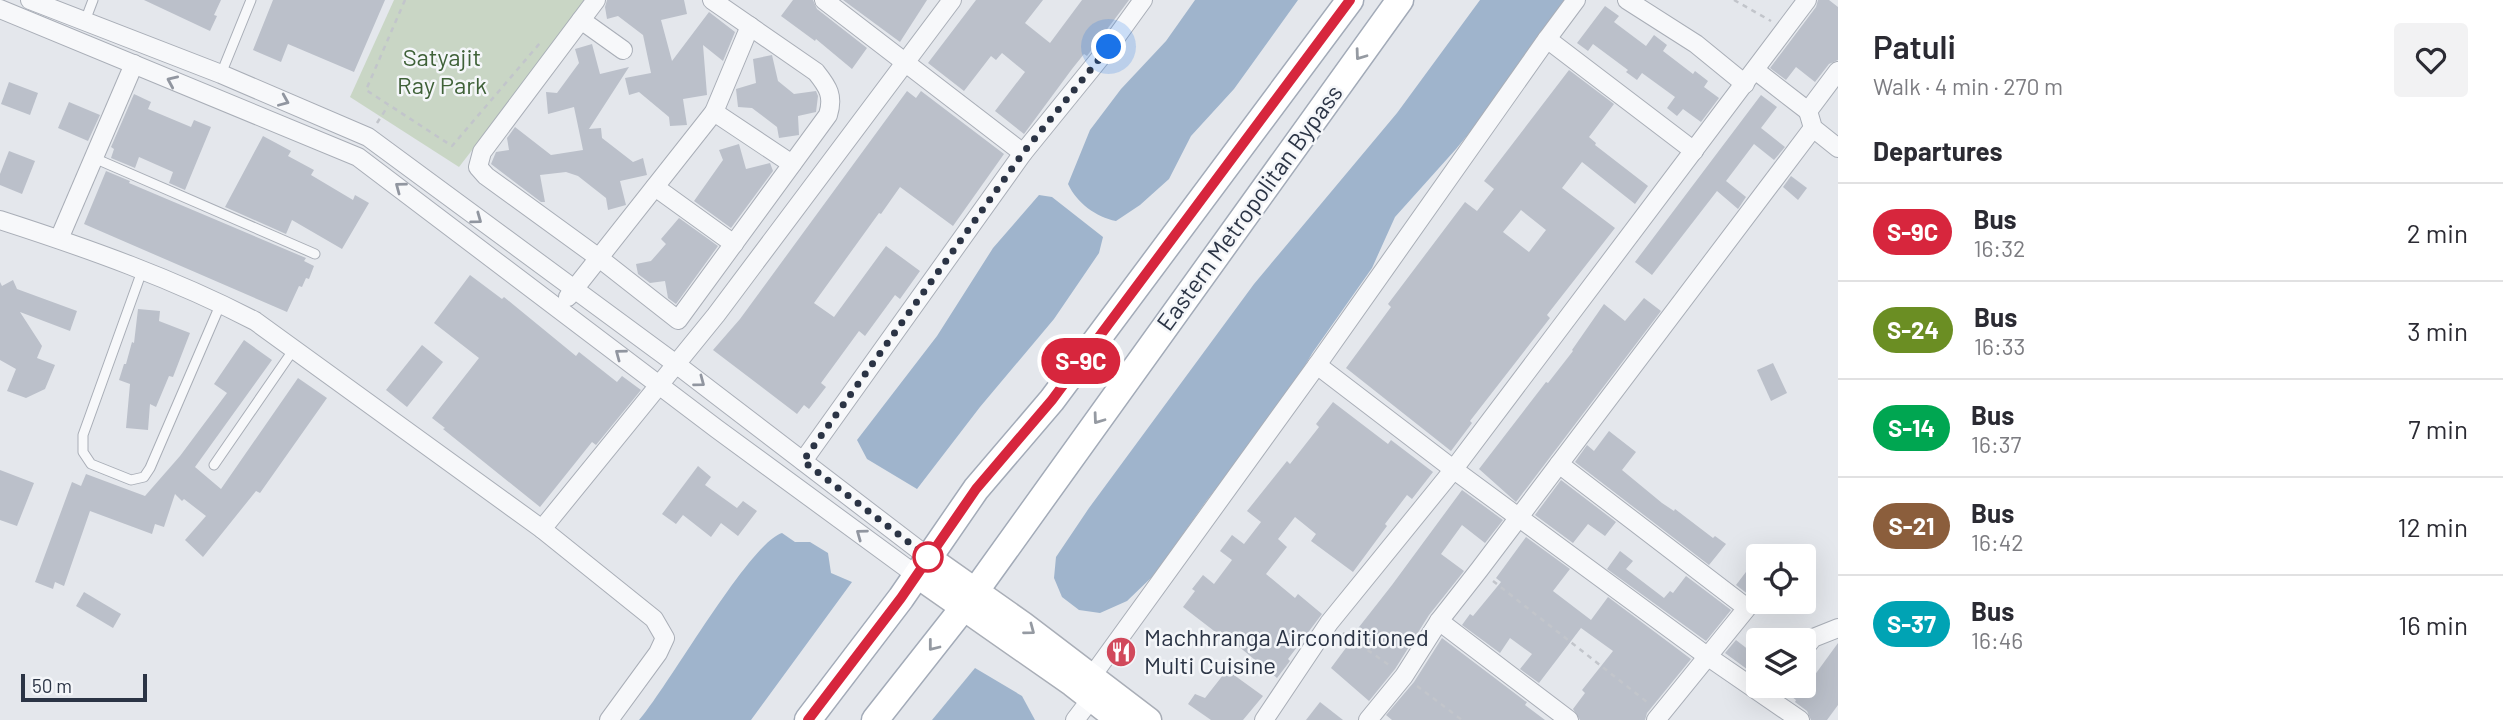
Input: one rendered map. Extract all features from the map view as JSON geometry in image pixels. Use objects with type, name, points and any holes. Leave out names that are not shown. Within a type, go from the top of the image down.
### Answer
[{"type":"main road","points":[[808,720],[976,489],[1052,400],[1350,0]]},
{"type":"main road","name":"Eastern Metropolitan Bypass","points":[[875,720],[969,599],[1400,0]]},
{"type":"main road","points":[[922,566],[1091,688],[1149,720]]},
{"type":"main road","points":[[1091,688],[1118,720]]},
{"type":"street","points":[[30,0],[221,74],[368,137],[803,461],[922,566]]},
{"type":"street","points":[[596,0],[482,152],[478,167],[486,176],[599,258],[678,320],[828,115],[832,102],[828,87],[816,72],[712,0]]},
{"type":"street","points":[[824,0],[845,6],[905,63],[1023,153]]},
{"type":"street","points":[[542,529],[716,315],[952,0]]},
{"type":"street","points":[[803,461],[1023,153],[1109,47],[1143,0]]},
{"type":"street","points":[[1075,720],[1091,688],[1576,0]]},
{"type":"street","points":[[1627,0],[1808,111],[1813,128],[1838,148]]},
{"type":"street","points":[[1272,717],[1329,623],[1453,469],[1807,0]]},
{"type":"street","points":[[0,9],[212,99],[358,157],[770,468],[922,566]]},
{"type":"street","points":[[581,20],[623,50]]},
{"type":"street","points":[[560,309],[714,112],[750,26]]},
{"type":"street","points":[[1547,38],[1694,151]]},
{"type":"street","points":[[60,239],[134,64]]},
{"type":"street","points":[[1808,111],[1838,71]]},
{"type":"street","points":[[212,99],[221,74]]},
{"type":"street","points":[[714,112],[792,164]]},
{"type":"street","points":[[1368,720],[1404,676],[1439,621],[1813,128]]},
{"type":"street","points":[[655,187],[734,244]]},
{"type":"street","points":[[427,208],[439,191]]},
{"type":"street","points":[[0,220],[60,239],[142,271],[221,303],[255,321],[542,529],[654,619],[665,638],[658,653],[610,720]]},
{"type":"street","points":[[1317,365],[1707,656],[1746,677]]},
{"type":"street","points":[[770,468],[786,448]]},
{"type":"street","points":[[1559,464],[1747,608],[1659,717]]},
{"type":"street","points":[[1439,621],[1569,720]]},
{"type":"street","points":[[1816,637],[1838,628]]},
{"type":"street","points":[[1779,698],[1800,720]]},
{"type":"lane","points":[[85,21],[93,0]]},
{"type":"lane","points":[[221,74],[251,0]]},
{"type":"lane","points":[[94,158],[315,254]]},
{"type":"lane","points":[[142,271],[83,435],[83,452],[91,464],[131,480],[144,477],[221,303]]},
{"type":"lane","points":[[214,465],[294,348]]},
{"type":"path","points":[[405,0],[366,90],[452,146],[546,36]]},
{"type":"path","points":[[1734,0],[1785,30]]},
{"type":"path","points":[[1479,570],[1659,717]]},
{"type":"green space","name":"Satyajit Ray Park","points":[[394,0],[588,0],[459,167],[350,97]]},
{"type":"water","points":[[1195,0],[1298,0],[1234,89],[1191,136],[1169,179],[1140,205],[1116,221],[1101,216],[1082,203],[1068,184],[1090,130],[1121,89],[1166,41]]},
{"type":"water","points":[[1480,0],[1567,0],[1503,92],[1395,217],[1372,268],[1313,352],[1279,409],[1207,500],[1154,575],[1127,601],[1100,613],[1079,610],[1062,597],[1054,578],[1056,557],[1254,284],[1397,113]]},
{"type":"water","points":[[1039,195],[1052,197],[1103,237],[1099,253],[1054,319],[980,407],[917,489],[867,459],[857,440],[937,336],[993,248]]},
{"type":"water","points":[[782,533],[795,542],[810,542],[828,553],[831,573],[852,582],[751,720],[639,720],[730,588],[750,562]]},
{"type":"water","points":[[975,668],[1022,696],[1035,720],[932,720]]},
{"type":"building","points":[[144,0],[221,0],[210,31]]},
{"type":"building","points":[[273,0],[385,0],[354,72],[288,44],[281,62],[253,50]]},
{"type":"building","points":[[607,0],[684,0],[687,14],[661,20],[672,61],[709,12],[735,32],[723,61],[703,45],[707,95],[683,99],[687,125],[670,126],[669,117],[639,92],[629,95],[625,78],[651,73],[643,35],[618,16],[607,19]]},
{"type":"building","points":[[793,0],[813,0],[817,9],[867,48],[852,69],[816,39],[815,41],[781,16]]},
{"type":"building","points":[[843,0],[927,0],[900,42]]},
{"type":"building","points":[[976,0],[1043,0],[1025,23],[1050,43],[1082,0],[1129,0],[1087,56],[1084,54],[1072,69],[1024,134],[995,111],[1025,72],[1002,53],[996,60],[991,56],[964,91],[928,63]]},
{"type":"building","points":[[1818,0],[1829,0],[1838,7],[1838,60],[1829,64],[1815,82],[1796,67],[1786,80],[1770,68],[1816,7]]},
{"type":"building","points":[[1605,6],[1619,16],[1614,22],[1646,46],[1654,35],[1667,45],[1663,51],[1693,74],[1695,71],[1708,81],[1704,87],[1719,98],[1701,122],[1683,109],[1677,116],[1667,108],[1675,97],[1642,73],[1637,80],[1593,44],[1588,51],[1577,43]]},
{"type":"building","points":[[592,44],[600,74],[629,67],[589,129],[601,128],[602,138],[633,162],[643,158],[647,175],[620,181],[626,205],[608,210],[606,198],[578,176],[566,172],[540,175],[545,202],[541,202],[491,164],[496,152],[509,150],[507,138],[515,127],[551,155],[583,150],[574,107],[548,114],[546,92],[557,93],[579,63],[575,49]]},
{"type":"building","points":[[772,55],[778,81],[794,94],[816,91],[818,96],[816,112],[798,116],[799,135],[779,138],[777,127],[752,108],[738,107],[736,89],[756,83],[753,59]]},
{"type":"building","points":[[1569,70],[1614,104],[1589,137],[1595,145],[1648,186],[1635,204],[1582,162],[1562,188],[1615,228],[1547,315],[1550,318],[1470,421],[1472,423],[1451,451],[1346,368],[1391,307],[1388,304],[1465,202],[1477,211],[1494,189],[1484,181]],"holes":[[[1521,210],[1546,230],[1529,252],[1503,232]]]},
{"type":"building","points":[[9,82],[38,93],[30,115],[1,104]]},
{"type":"building","points":[[907,91],[916,98],[921,91],[1004,154],[953,226],[900,187],[881,214],[879,213],[814,303],[834,317],[886,246],[920,271],[900,299],[895,295],[865,336],[859,331],[821,383],[826,387],[809,409],[804,405],[797,414],[713,350],[740,319]]},
{"type":"building","points":[[134,94],[151,102],[148,109],[191,127],[194,120],[211,127],[185,190],[169,183],[173,172],[139,157],[135,168],[111,158],[114,149],[111,147]]},
{"type":"building","points":[[1761,95],[1777,107],[1761,128],[1785,147],[1774,160],[1754,144],[1726,181],[1746,197],[1738,209],[1717,191],[1652,275],[1635,262]]},
{"type":"building","points":[[69,102],[100,115],[88,141],[58,128]]},
{"type":"building","points":[[263,136],[291,151],[288,156],[314,170],[311,175],[353,200],[355,195],[369,203],[342,249],[292,220],[286,234],[225,207]]},
{"type":"building","points":[[739,144],[746,169],[770,163],[773,171],[731,228],[694,201],[723,160],[719,150]]},
{"type":"building","points":[[9,151],[35,161],[22,194],[0,185],[0,174]]},
{"type":"building","points":[[106,171],[306,258],[304,261],[314,266],[309,279],[306,278],[302,287],[299,286],[287,312],[84,224]]},
{"type":"building","points":[[1791,176],[1807,188],[1798,200],[1783,187]]},
{"type":"building","points":[[679,218],[718,246],[676,304],[668,298],[665,281],[650,283],[638,274],[636,264],[651,261],[666,244],[661,239]]},
{"type":"building","points":[[470,275],[502,299],[504,297],[576,356],[579,352],[617,382],[622,376],[641,390],[596,445],[592,442],[540,507],[432,418],[479,358],[434,323]]},
{"type":"building","points":[[13,280],[17,289],[77,311],[70,331],[20,312],[42,346],[37,358],[55,365],[45,389],[26,398],[7,391],[16,369],[0,360],[0,282],[2,286]]},
{"type":"building","points":[[1644,298],[1661,311],[1516,502],[1479,469],[1573,351],[1604,304],[1625,321]]},
{"type":"building","points":[[138,309],[160,311],[159,321],[190,333],[173,377],[169,376],[156,407],[150,404],[148,430],[126,428],[130,384],[119,380],[132,342],[134,343]]},
{"type":"building","points":[[244,340],[272,360],[195,467],[221,489],[298,378],[327,398],[260,493],[256,491],[203,557],[185,540],[206,516],[175,494],[164,527],[155,524],[152,534],[90,511],[64,586],[55,582],[53,589],[35,582],[72,482],[81,486],[86,474],[145,496],[180,456],[227,393],[214,384]]},
{"type":"building","points":[[422,345],[443,362],[407,407],[386,390]]},
{"type":"building","points":[[1773,363],[1787,393],[1771,401],[1757,370]]},
{"type":"building","points":[[1333,402],[1388,444],[1391,440],[1433,472],[1412,499],[1407,495],[1353,572],[1311,541],[1316,534],[1295,517],[1278,539],[1287,547],[1266,574],[1295,598],[1298,594],[1322,614],[1277,678],[1220,631],[1218,634],[1183,607],[1203,575],[1214,584],[1232,560],[1220,551],[1232,535],[1244,544],[1261,522],[1247,511],[1287,461],[1290,464],[1319,427],[1316,424]]},
{"type":"building","points":[[1609,431],[1636,452],[1622,470],[1662,503],[1726,544],[1709,565],[1575,462],[1587,445],[1594,451]]},
{"type":"building","points":[[698,466],[711,477],[705,485],[737,508],[743,501],[757,511],[738,536],[721,523],[711,537],[683,515],[676,524],[662,514]]},
{"type":"building","points":[[0,470],[34,483],[17,526],[0,520]]},
{"type":"building","points":[[1561,480],[1616,522],[1605,536],[1588,524],[1573,543],[1535,515]]},
{"type":"building","points":[[1462,490],[1503,520],[1485,543],[1462,525],[1441,554],[1464,571],[1429,615],[1395,669],[1369,701],[1331,668]]},
{"type":"building","points":[[1526,537],[1570,569],[1553,591],[1591,620],[1608,597],[1691,659],[1647,713],[1645,720],[1580,720],[1573,709],[1585,693],[1582,690],[1613,651],[1581,628],[1539,683],[1520,669],[1532,654],[1510,638],[1500,653],[1462,625],[1470,614],[1473,616],[1501,582],[1496,578]]},
{"type":"building","points":[[1620,551],[1633,561],[1626,569],[1664,598],[1670,591],[1673,593],[1686,576],[1731,610],[1706,641],[1607,569]]},
{"type":"building","points":[[1746,572],[1746,593],[1736,585]]},
{"type":"building","points":[[84,592],[121,614],[113,628],[76,606]]},
{"type":"building","points":[[1442,638],[1527,702],[1525,705],[1545,720],[1392,720],[1386,715],[1414,682]]},
{"type":"building","points":[[1736,640],[1746,648],[1746,668],[1725,653]]},
{"type":"building","points":[[1838,643],[1838,705],[1827,720],[1811,720],[1807,711],[1793,698],[1816,698],[1816,673]]},
{"type":"building","points":[[1227,670],[1263,696],[1243,720],[1211,720],[1188,704],[1195,694],[1205,698]]},
{"type":"building","points":[[1320,702],[1343,720],[1306,720]]},
{"type":"bus line","name":"S-9C","points":[[808,720],[901,598],[976,489],[1052,400],[1350,0]]},
{"type":"place","name":"Machhranga Airconditioned Multi Cuisine","points":[[1121,652]]},
{"type":"route","points":[[928,557],[803,461],[1023,153],[1109,47]]}]
